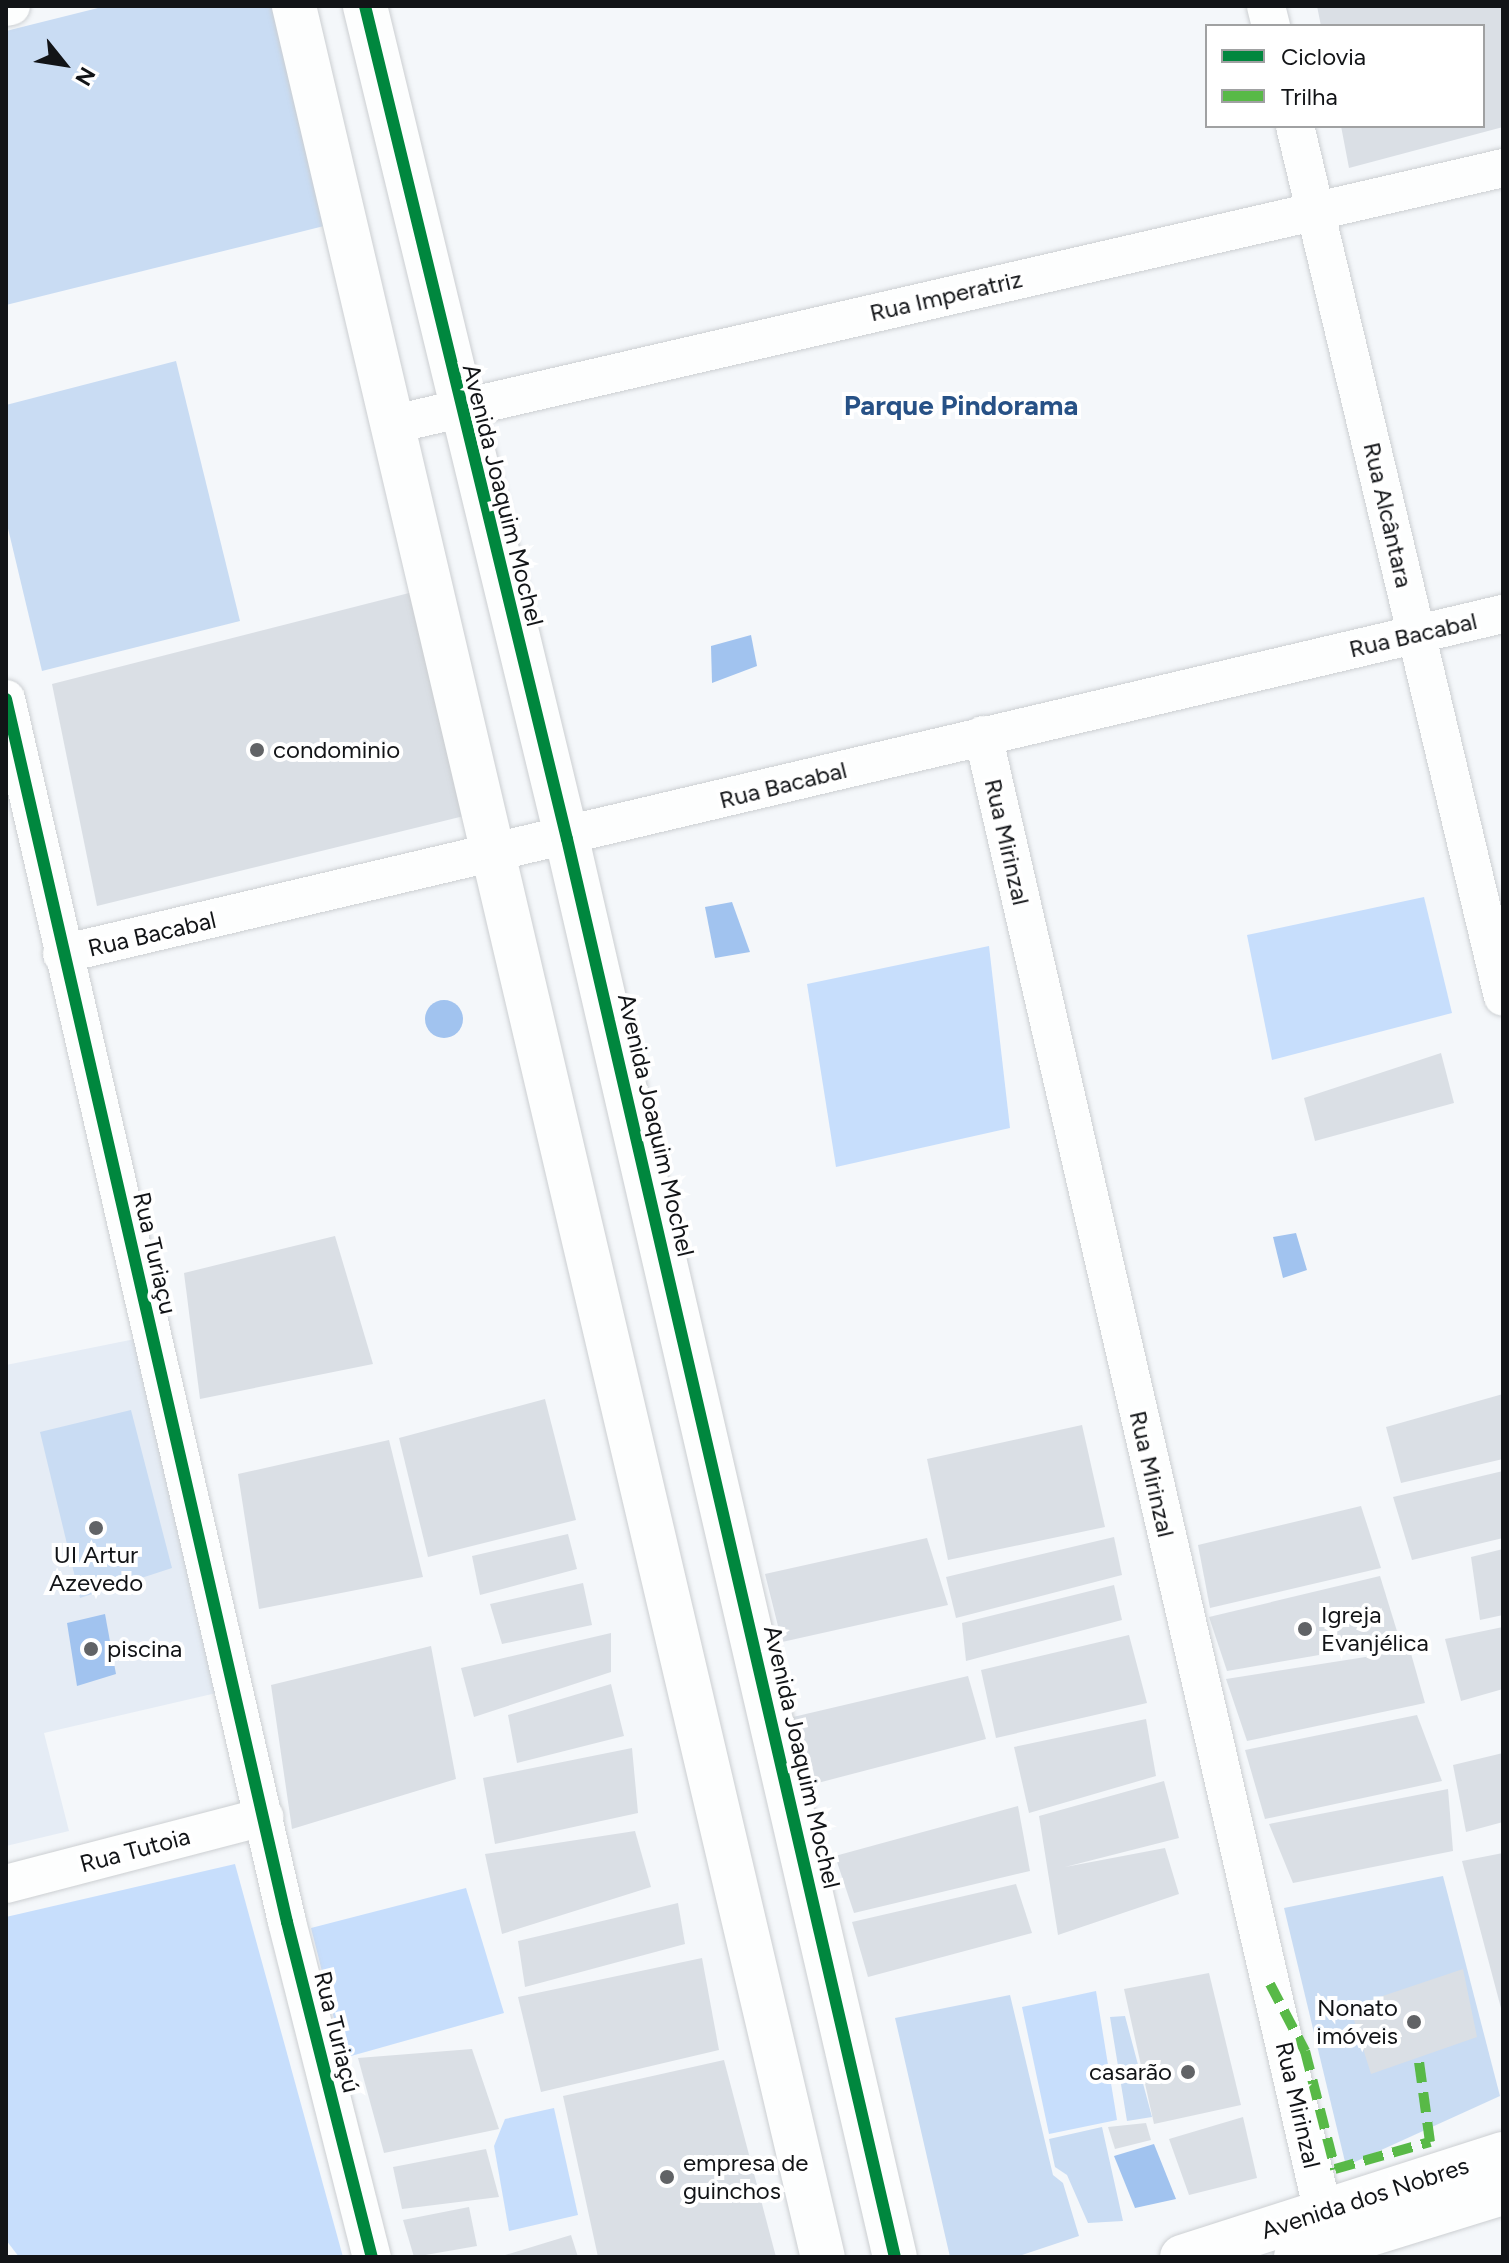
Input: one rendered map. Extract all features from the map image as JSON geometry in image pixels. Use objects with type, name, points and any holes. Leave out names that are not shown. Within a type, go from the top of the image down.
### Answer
[{"type":"street","points":[[294,6],[490,856],[823,2257]]},
{"type":"street","name":"Avenida Joaquim Mochel","points":[[365,6],[458,412],[567,839],[895,2257]]},
{"type":"street","name":"Rua Alcântara","points":[[1295,128],[1503,997]]},
{"type":"street","name":"Rua Imperatriz","points":[[390,425],[458,412],[1314,209],[1503,168]]},
{"type":"street","name":"Rua Bacabal","points":[[62,954],[567,839],[983,735],[1503,614]]},
{"type":"street","name":"Rua Turiaçu","points":[[6,699],[62,954],[264,1817]]},
{"type":"street","name":"Rua Mirinzal","points":[[983,735],[1323,2212]]},
{"type":"street","name":"Rua Tutoia","points":[[6,1884],[264,1817]]},
{"type":"street","name":"Rua Turiaçú","points":[[264,1817],[372,2257]]},
{"type":"street","name":"Avenida dos Nobres","points":[[1182,2257],[1503,2154]]},
{"type":"street","name":"Avenida dos Nobres","points":[[1296,2257],[1503,2193]]},
{"type":"shaded area","points":[[106,6],[274,6],[328,225],[6,305],[6,31]]},
{"type":"shaded area","points":[[176,361],[240,621],[42,671],[6,520],[6,405]]},
{"type":"shaded area","points":[[751,635],[757,666],[712,683],[711,646]]},
{"type":"shaded area","points":[[1424,897],[1452,1013],[1272,1060],[1247,935]]},
{"type":"shaded area","points":[[732,902],[750,952],[715,958],[705,907]]},
{"type":"shaded area","points":[[989,946],[1010,1128],[836,1167],[807,984]]},
{"type":"shaded area","points":[[444,1000],[457,1006],[463,1019],[457,1032],[444,1038],[431,1032],[425,1019],[431,1006]]},
{"type":"shaded area","points":[[1296,1233],[1307,1270],[1283,1278],[1273,1237]]},
{"type":"shaded area","name":"UI Artur Azevedo","points":[[140,1338],[225,1691],[44,1733],[69,1831],[6,1846],[6,1365]]},
{"type":"shaded area","points":[[131,1410],[172,1568],[80,1598],[40,1432]]},
{"type":"shaded area","name":"piscina","points":[[105,1614],[116,1674],[77,1686],[67,1623]]},
{"type":"shaded area","points":[[235,1864],[343,2257],[19,2257],[6,2240],[6,1917]]},
{"type":"shaded area","points":[[1443,1876],[1500,2096],[1346,2166],[1284,1908]]},
{"type":"shaded area","points":[[466,1888],[504,2013],[344,2058],[311,1928]]},
{"type":"shaded area","points":[[1096,1991],[1117,2120],[1049,2134],[1022,2007]]},
{"type":"shaded area","points":[[1010,1995],[1053,2175],[1063,2183],[1079,2236],[1016,2257],[950,2257],[895,2018]]},
{"type":"shaded area","points":[[1125,2016],[1152,2117],[1127,2121],[1110,2017]]},
{"type":"shaded area","points":[[554,2108],[578,2215],[509,2231],[494,2146],[505,2119]]},
{"type":"shaded area","points":[[1102,2127],[1123,2221],[1088,2223],[1067,2175],[1055,2167],[1049,2139]]},
{"type":"shaded area","points":[[1154,2144],[1176,2199],[1135,2208],[1114,2156]]},
{"type":"building","points":[[1317,6],[1503,6],[1503,127],[1349,168],[1341,128],[1485,128],[1485,24],[1321,24]]},
{"type":"building","name":"condominio","points":[[413,592],[464,816],[97,906],[52,684]]},
{"type":"building","points":[[1441,1053],[1454,1103],[1315,1141],[1304,1098]]},
{"type":"building","points":[[335,1236],[373,1364],[200,1399],[184,1273]]},
{"type":"building","points":[[1503,1394],[1503,1459],[1401,1483],[1386,1427]]},
{"type":"building","points":[[545,1399],[576,1520],[428,1557],[399,1438]]},
{"type":"building","points":[[1082,1425],[1105,1527],[948,1560],[927,1459]]},
{"type":"building","points":[[389,1440],[423,1577],[259,1609],[238,1474]]},
{"type":"building","points":[[1503,1471],[1503,1538],[1412,1560],[1393,1497]]},
{"type":"building","points":[[1361,1506],[1381,1568],[1210,1608],[1198,1545]]},
{"type":"building","points":[[568,1534],[577,1569],[480,1595],[472,1556]]},
{"type":"building","points":[[1114,1537],[1122,1575],[956,1618],[946,1577]]},
{"type":"building","points":[[927,1538],[948,1605],[782,1642],[765,1574]]},
{"type":"building","points":[[1503,1549],[1503,1615],[1480,1620],[1471,1557]]},
{"type":"building","name":"Igreja Evanjélica","points":[[1380,1576],[1400,1641],[1227,1671],[1209,1617]]},
{"type":"building","points":[[583,1583],[592,1625],[502,1644],[490,1604]]},
{"type":"building","points":[[1114,1585],[1122,1620],[966,1661],[962,1623]]},
{"type":"building","points":[[1503,1627],[1503,1689],[1461,1701],[1445,1639]]},
{"type":"building","points":[[611,1633],[611,1672],[474,1717],[461,1668]]},
{"type":"building","points":[[1129,1635],[1147,1703],[996,1738],[981,1670]]},
{"type":"building","points":[[431,1646],[456,1779],[292,1829],[271,1685]]},
{"type":"building","points":[[1410,1650],[1425,1703],[1247,1741],[1226,1679]]},
{"type":"building","points":[[968,1676],[986,1739],[810,1785],[793,1717]]},
{"type":"building","points":[[611,1684],[624,1736],[517,1763],[508,1715]]},
{"type":"building","points":[[1417,1715],[1442,1781],[1265,1819],[1245,1750]]},
{"type":"building","points":[[1146,1719],[1156,1776],[1029,1813],[1014,1747]]},
{"type":"building","points":[[632,1748],[638,1813],[495,1844],[483,1778]]},
{"type":"building","points":[[1503,1753],[1503,1822],[1466,1832],[1453,1765]]},
{"type":"building","points":[[1164,1781],[1179,1838],[1065,1867],[1165,1848],[1179,1894],[1058,1935],[1039,1816]]},
{"type":"building","points":[[1448,1789],[1453,1851],[1293,1883],[1269,1824]]},
{"type":"building","points":[[1018,1806],[1030,1871],[854,1913],[835,1856]]},
{"type":"building","points":[[635,1831],[651,1887],[502,1934],[485,1854]]},
{"type":"building","points":[[1503,1853],[1503,2012],[1502,2012],[1462,1861]]},
{"type":"building","points":[[1016,1884],[1032,1933],[868,1977],[852,1922]]},
{"type":"building","points":[[678,1903],[685,1944],[525,1987],[518,1941]]},
{"type":"building","points":[[702,1958],[719,2050],[541,2092],[518,1997]]},
{"type":"building","name":"Nonato imóveis","points":[[1463,1969],[1477,2037],[1371,2074],[1350,2007]]},
{"type":"building","name":"casarão","points":[[1209,1973],[1241,2105],[1154,2124],[1124,1989]]},
{"type":"building","points":[[472,2049],[499,2129],[384,2153],[358,2058]]},
{"type":"building","name":"empresa de guinchos","points":[[724,2060],[776,2257],[598,2257],[563,2096]]},
{"type":"building","points":[[1243,2117],[1257,2178],[1189,2195],[1169,2139]]},
{"type":"building","points":[[1146,2123],[1151,2140],[1115,2149],[1108,2127]]},
{"type":"building","points":[[486,2149],[499,2197],[402,2209],[393,2167]]},
{"type":"building","points":[[469,2207],[477,2246],[414,2257],[403,2220]]},
{"type":"building","points":[[571,2235],[578,2257],[502,2257],[502,2256]]},
{"type":"marked path","points":[[1270,1984],[1305,2051],[1335,2169],[1430,2142],[1419,2062]]},
{"type":"cycle path","points":[[365,6],[567,839],[895,2257]]},
{"type":"cycle path","points":[[6,699],[287,1922],[372,2257]]},
{"type":"place","name":"condominio","points":[[257,750]]},
{"type":"place","name":"UI Artur Azevedo","points":[[96,1528]]},
{"type":"place","name":"Igreja Evanjélica","points":[[1305,1629]]},
{"type":"place","name":"piscina","points":[[91,1649]]},
{"type":"place","name":"Nonato imóveis","points":[[1414,2022]]},
{"type":"place","name":"casarão","points":[[1188,2072]]},
{"type":"place","name":"empresa de guinchos","points":[[667,2177]]},
{"type":"district","name":"Parque Pindorama","points":[[961,405]]}]
